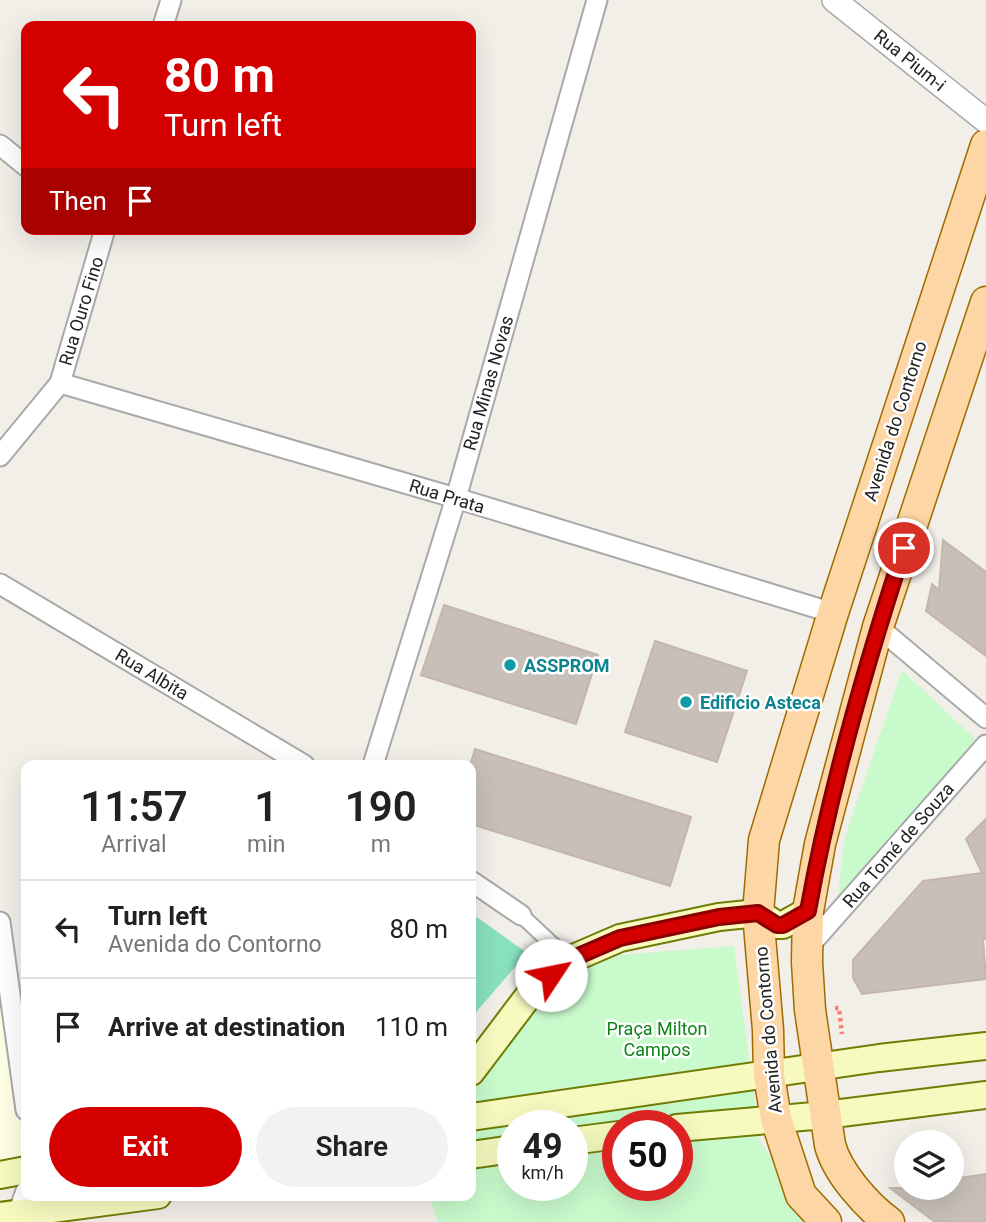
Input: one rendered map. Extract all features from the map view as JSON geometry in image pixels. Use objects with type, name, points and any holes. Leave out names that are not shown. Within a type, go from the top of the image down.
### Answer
[{"type":"main road","name":"Avenida do Contorno","points":[[825,1222],[802,1195],[776,1119],[769,1075],[767,1013],[758,913],[764,840],[833,613],[986,145]]},
{"type":"main road","points":[[889,1222],[877,1213],[834,1160],[810,1010],[808,911],[820,844],[878,628],[986,302]]},
{"type":"main road","points":[[476,1065],[533,989],[569,960],[620,938],[719,917],[758,913],[777,925],[783,925],[808,911]]},
{"type":"main road","points":[[476,1116],[817,1067],[986,1046]]},
{"type":"main road","points":[[693,1126],[825,1115],[986,1095]]},
{"type":"main road","points":[[476,1153],[497,1151]]},
{"type":"main road","points":[[14,1211],[104,1201]]},
{"type":"street","points":[[165,21],[171,0]]},
{"type":"street","name":"Rua Minas Novas","points":[[375,760],[456,498],[597,0]]},
{"type":"street","name":"Rua Pium-i","points":[[835,0],[986,121]]},
{"type":"street","points":[[0,145],[21,162]]},
{"type":"street","name":"Rua Ouro Fino","points":[[0,456],[60,383],[104,235]]},
{"type":"street","name":"Rua Prata","points":[[60,383],[456,498],[833,613]]},
{"type":"street","name":"Rua Albita","points":[[0,583],[296,760]]},
{"type":"street","points":[[878,628],[986,718]]},
{"type":"street","name":"Rua Tomé de Souza","points":[[810,945],[986,745]]},
{"type":"street","points":[[476,884],[521,915],[569,960]]},
{"type":"street","points":[[0,922],[21,1074]]},
{"type":"shaded area","points":[[0,923],[21,1074],[21,1170],[0,1170]]},
{"type":"green space","points":[[902,670],[975,739],[837,906],[844,840]]},
{"type":"green space","points":[[476,917],[527,953],[476,1012]]},
{"type":"green space","name":"Praça Milton Campos","points":[[734,946],[760,1142],[818,1222],[438,1222],[431,1201],[476,1201],[476,1074],[537,998],[573,974],[618,955]]},
{"type":"building","points":[[943,540],[986,572],[986,656],[926,611],[932,584],[939,590]]},
{"type":"building","name":"ASSPROM","points":[[444,605],[598,655],[576,724],[421,675]]},
{"type":"building","name":"Edificio Asteca","points":[[655,641],[747,671],[717,762],[625,732]]},
{"type":"building","points":[[475,749],[691,817],[670,886],[476,826],[476,760],[472,760]]},
{"type":"building","points":[[986,819],[986,939],[983,939],[986,979],[862,994],[853,978],[853,960],[923,881],[982,873],[966,839]]},
{"type":"building","points":[[986,1174],[986,1222],[935,1222],[906,1200],[964,1200],[964,1177]]},
{"type":"place","name":"ASSPROM","points":[[510,665]]},
{"type":"place","name":"Edificio Asteca","points":[[686,702]]},
{"type":"route","points":[[551,975],[569,960],[620,938],[719,917],[758,913],[777,925],[783,925],[808,911],[820,844],[878,628],[904,548]]}]
